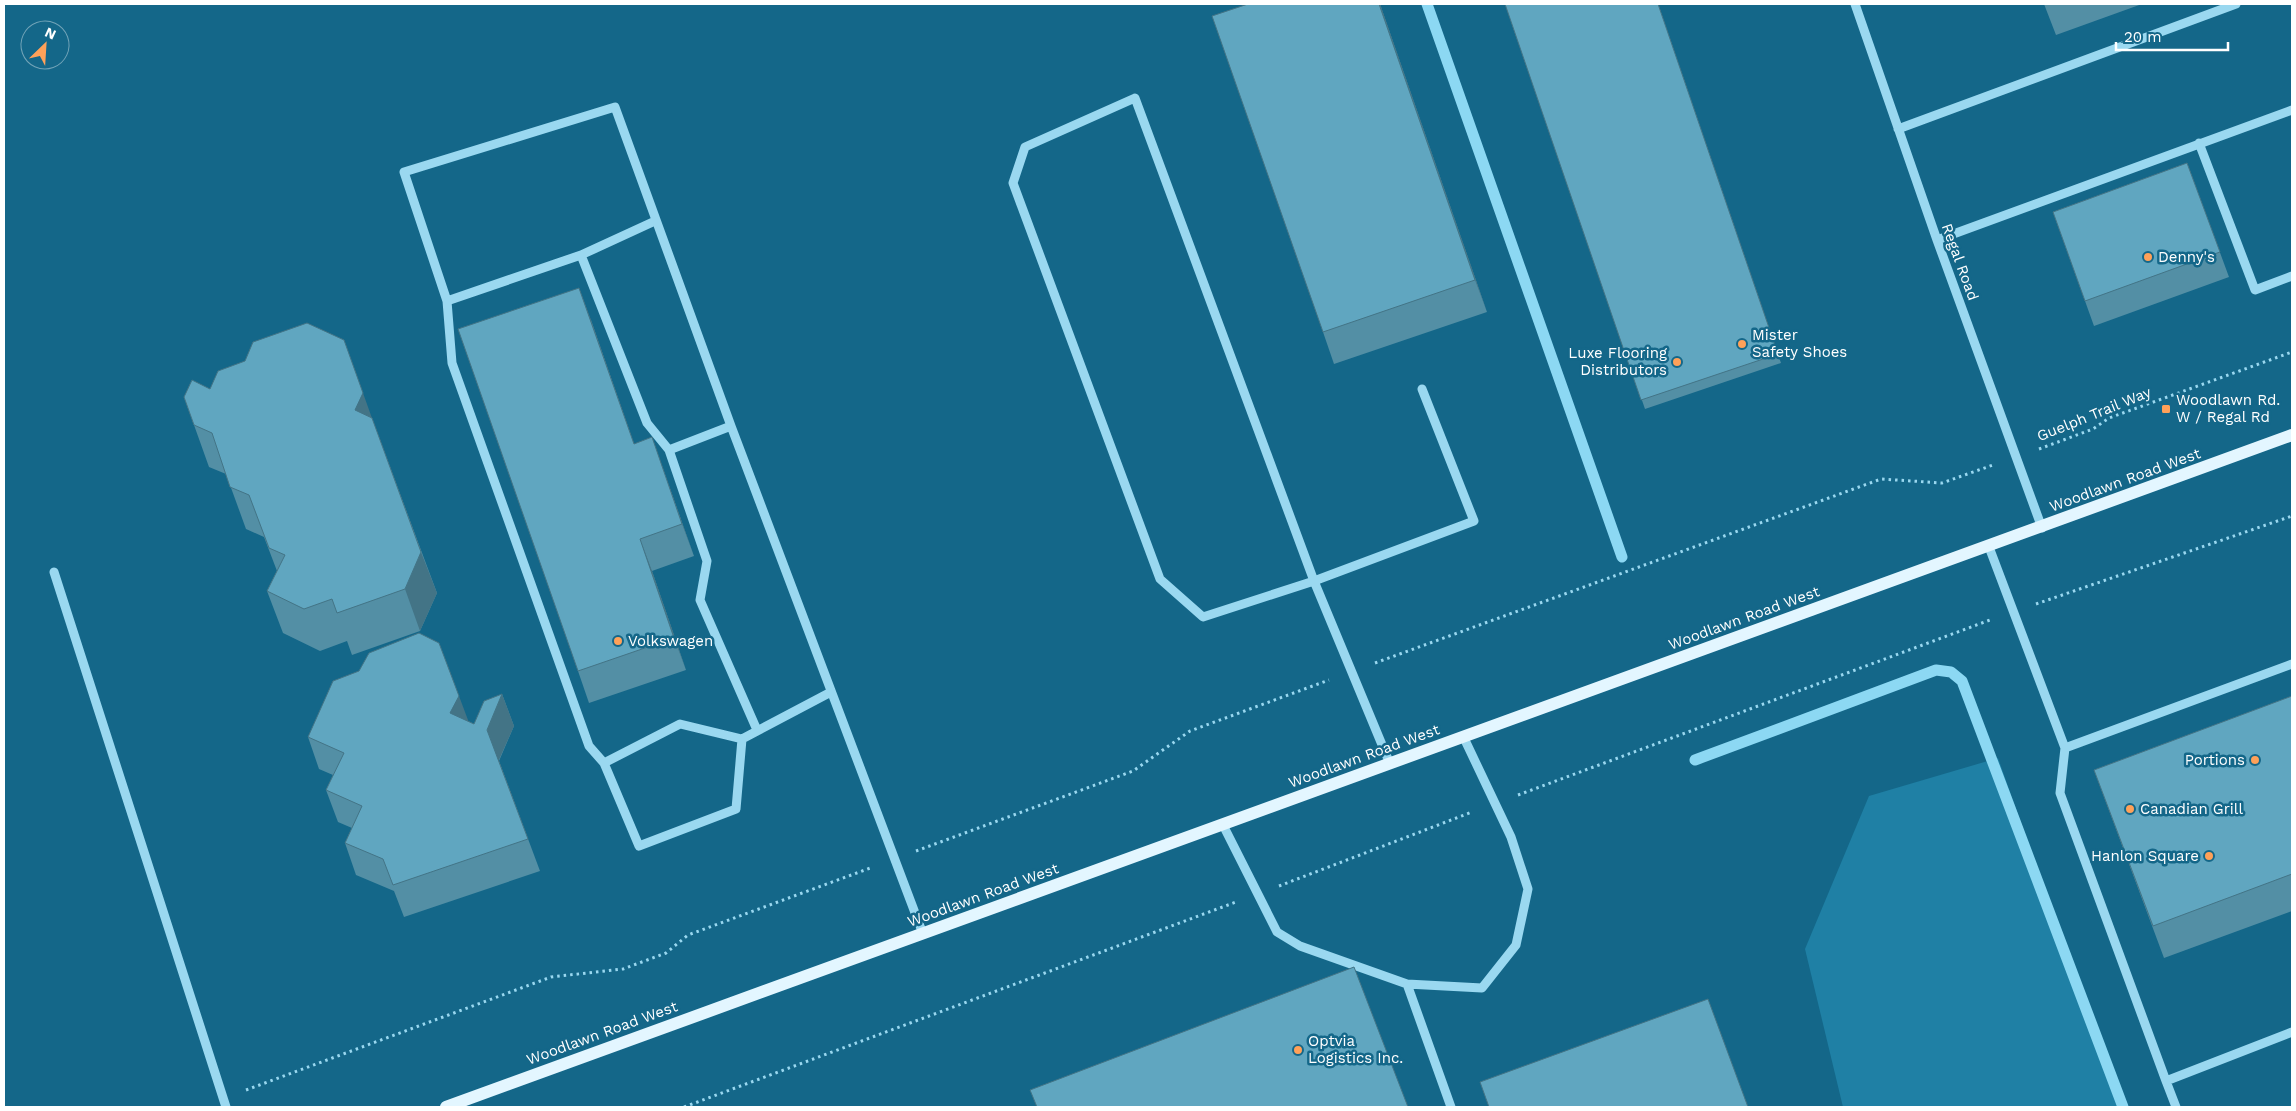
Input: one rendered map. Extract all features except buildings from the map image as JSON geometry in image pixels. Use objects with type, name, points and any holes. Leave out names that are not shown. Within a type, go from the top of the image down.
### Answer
[{"type":"main road","name":"Woodlawn Road West","points":[[446,1107],[2042,528],[2292,435]]},
{"type":"street","name":"Regal Road","points":[[1855,4],[1937,240],[2042,528]]},
{"type":"street","points":[[1898,129],[2236,4]]},
{"type":"street","points":[[1390,764],[1314,581],[1135,98],[1025,147],[1013,183],[1160,579],[1203,617],[1314,581],[1474,521],[1422,389]]},
{"type":"street","points":[[742,739],[736,809],[639,846],[604,763],[589,746],[452,363],[447,301],[404,172],[615,107],[731,426],[923,934]]},
{"type":"street","points":[[1937,240],[2292,110]]},
{"type":"street","points":[[2199,143],[2255,290],[2292,276]]},
{"type":"street","points":[[447,301],[581,255],[655,221]]},
{"type":"street","points":[[581,255],[647,423],[669,450],[707,561],[700,600],[757,730]]},
{"type":"street","points":[[669,450],[731,426]]},
{"type":"street","points":[[1989,547],[2065,748],[2060,793],[2176,1107]]},
{"type":"street","points":[[54,572],[224,1103]]},
{"type":"street","points":[[2065,748],[2292,664]]},
{"type":"street","points":[[604,763],[680,724],[742,739],[832,692]]},
{"type":"street","points":[[1223,825],[1277,932],[1300,946],[1407,984],[1482,988],[1516,945],[1528,889],[1511,838],[1464,738]]},
{"type":"street","points":[[1407,984],[1451,1107]]},
{"type":"street","points":[[2166,1081],[2292,1032]]},
{"type":"path","name":"Guelph Trail Way","points":[[224,1103],[551,977],[623,969],[666,953],[688,935],[1133,771],[1190,731],[1881,479],[1942,483],[2093,429],[2109,418],[2292,352]]},
{"type":"shaded area","points":[[1998,758],[2122,1107],[1843,1107],[1805,949],[1869,796]]},
{"type":"waterway","points":[[1427,4],[1622,557]]},
{"type":"waterway","points":[[1695,760],[1936,670],[1951,672],[1962,681],[2123,1107]]},
{"type":"place","name":"Denny's","points":[[2148,257]]},
{"type":"place","name":"Mister Safety Shoes","points":[[1742,344]]},
{"type":"place","name":"Luxe Flooring Distributors","points":[[1677,362]]},
{"type":"place","name":"Woodlawn Rd. W / Regal Rd","points":[[2166,409]]},
{"type":"place","name":"Volkswagen","points":[[618,641]]},
{"type":"place","name":"Portions","points":[[2255,760]]},
{"type":"place","name":"Canadian Grill","points":[[2130,809]]},
{"type":"place","name":"Hanlon Square","points":[[2209,856]]},
{"type":"place","name":"Optvia Logistics Inc.","points":[[1298,1050]]}]
